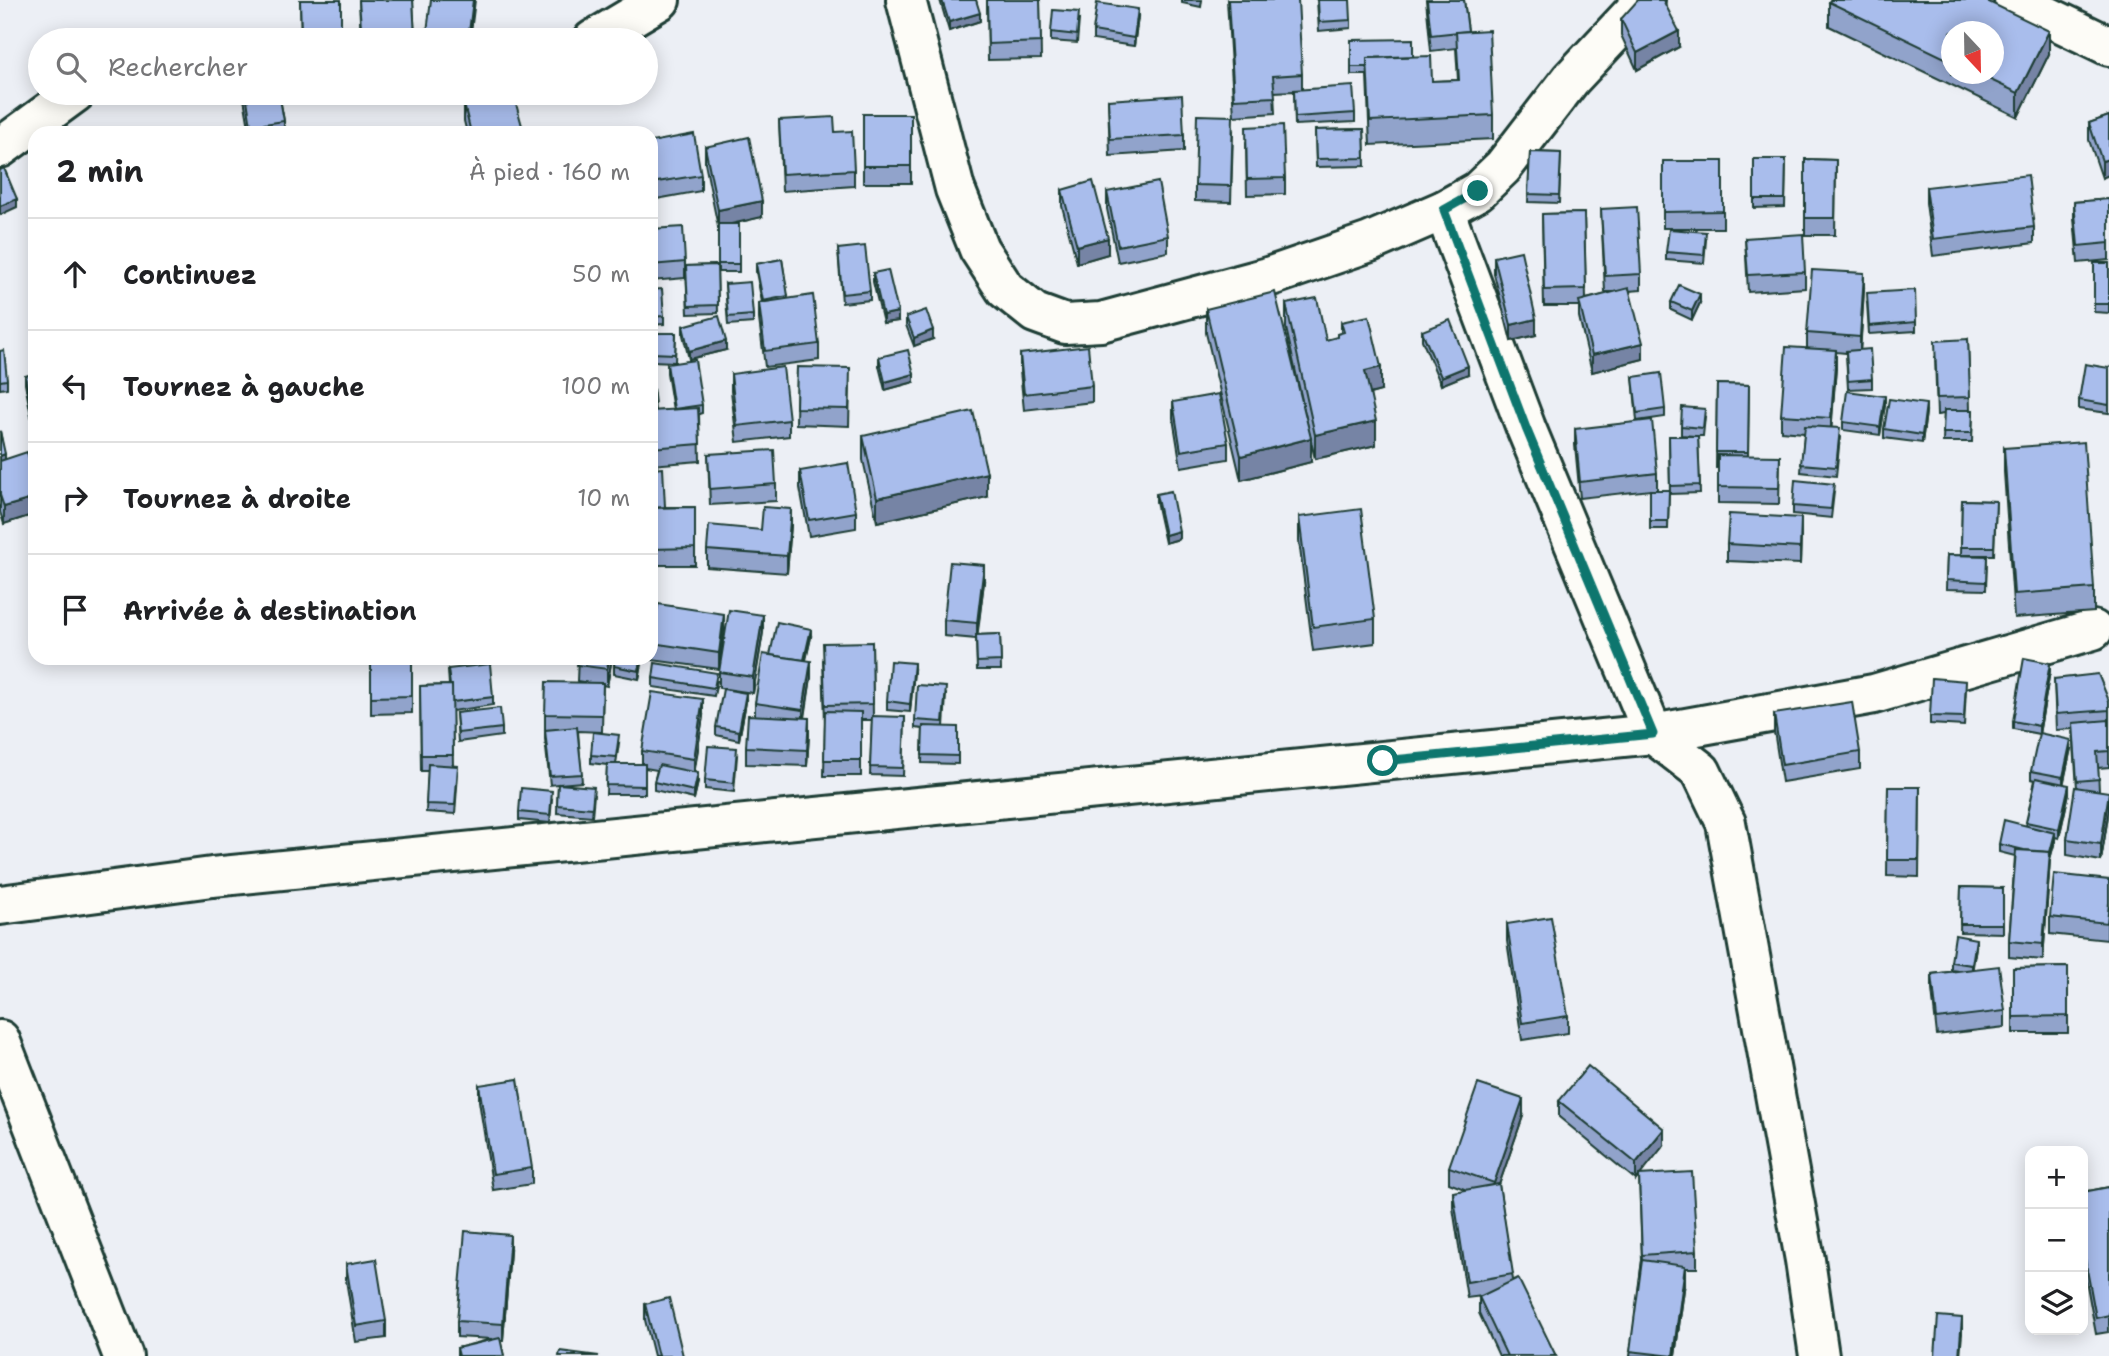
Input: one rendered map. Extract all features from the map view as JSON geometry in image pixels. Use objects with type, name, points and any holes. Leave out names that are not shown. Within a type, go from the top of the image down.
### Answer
[{"type":"street","points":[[613,28],[660,0]]},
{"type":"street","points":[[906,0],[956,188],[979,249],[1005,289],[1035,313],[1065,324],[1101,322],[1268,277],[1370,242],[1444,210],[1478,191],[1503,167],[1572,79],[1645,0]]},
{"type":"street","points":[[2014,0],[2109,46]]},
{"type":"street","points":[[30,126],[59,105]]},
{"type":"street","points":[[0,148],[28,127]]},
{"type":"street","points":[[1444,210],[1526,428],[1653,734],[1701,771],[1726,823],[1805,1260],[1819,1356]]},
{"type":"street","points":[[0,905],[212,877],[1653,734],[1874,694],[2093,630]]},
{"type":"street","points":[[0,1040],[123,1356]]},
{"type":"building","points":[[300,0],[341,0],[341,28],[301,28]]},
{"type":"building","points":[[359,0],[413,0],[414,28],[361,28]]},
{"type":"building","points":[[431,0],[473,0],[470,28],[428,28]]},
{"type":"building","points":[[942,0],[976,0],[980,13],[949,22]]},
{"type":"building","points":[[987,0],[1040,0],[1041,42],[988,44]]},
{"type":"building","points":[[1228,0],[1298,0],[1302,74],[1273,76],[1275,97],[1234,99]]},
{"type":"building","points":[[1318,0],[1350,0],[1351,20],[1319,22]]},
{"type":"building","points":[[1427,0],[1464,0],[1468,31],[1431,35]]},
{"type":"building","points":[[1638,0],[1663,0],[1679,31],[1637,53],[1621,19]]},
{"type":"building","points":[[1985,0],[2049,31],[2018,93],[1999,84],[2004,84],[2004,21],[1941,21],[1941,56],[1829,2]]},
{"type":"building","points":[[1097,3],[1138,9],[1134,38],[1093,31]]},
{"type":"building","points":[[1053,10],[1079,12],[1077,35],[1051,32]]},
{"type":"building","points":[[1489,30],[1493,115],[1370,121],[1367,58],[1431,56],[1432,81],[1459,80],[1456,32]]},
{"type":"building","points":[[1413,39],[1413,56],[1367,58],[1367,67],[1351,67],[1351,40]]},
{"type":"building","points":[[1353,86],[1355,113],[1295,117],[1294,90]]},
{"type":"building","points":[[1182,95],[1184,135],[1110,139],[1108,100]]},
{"type":"building","points":[[248,105],[281,105],[284,121],[251,126]]},
{"type":"building","points":[[464,105],[516,105],[522,126],[469,126]]},
{"type":"building","points":[[863,114],[911,114],[911,166],[863,166]]},
{"type":"building","points":[[1197,115],[1233,116],[1231,186],[1195,185]]},
{"type":"building","points":[[2109,116],[2109,159],[2102,161],[2089,123]]},
{"type":"building","points":[[834,117],[835,132],[852,131],[854,170],[782,174],[779,120]]},
{"type":"building","points":[[1283,125],[1285,178],[1247,179],[1246,127]]},
{"type":"building","points":[[1364,129],[1365,158],[1316,159],[1315,130]]},
{"type":"building","points":[[694,134],[701,175],[658,182],[658,141]]},
{"type":"building","points":[[749,137],[762,201],[718,210],[705,147]]},
{"type":"building","points":[[1530,152],[1561,153],[1559,195],[1528,194]]},
{"type":"building","points":[[1754,159],[1786,159],[1785,199],[1754,199]]},
{"type":"building","points":[[1805,159],[1836,160],[1835,218],[1805,218]]},
{"type":"building","points":[[1663,161],[1723,161],[1723,211],[1663,212]]},
{"type":"building","points":[[4,168],[17,199],[0,206],[0,170]]},
{"type":"building","points":[[2028,175],[2034,227],[1933,239],[1926,187]]},
{"type":"building","points":[[1093,181],[1108,238],[1077,246],[1062,190]]},
{"type":"building","points":[[1158,182],[1168,236],[1118,246],[1107,192]]},
{"type":"building","points":[[2109,199],[2109,243],[2078,246],[2074,202]]},
{"type":"building","points":[[1637,207],[1641,274],[1605,276],[1601,209]]},
{"type":"building","points":[[1584,213],[1586,289],[1544,290],[1542,214]]},
{"type":"building","points":[[718,224],[739,224],[739,264],[718,264]]},
{"type":"building","points":[[683,227],[685,262],[658,264],[658,229]]},
{"type":"building","points":[[1669,229],[1706,232],[1704,255],[1666,252]]},
{"type":"building","points":[[1803,234],[1805,272],[1748,275],[1745,238]]},
{"type":"building","points":[[865,246],[870,291],[842,294],[838,249]]},
{"type":"building","points":[[1521,251],[1536,319],[1511,325],[1494,257]]},
{"type":"building","points":[[782,259],[788,296],[763,301],[756,264]]},
{"type":"building","points":[[2094,263],[2109,263],[2109,304],[2094,304]]},
{"type":"building","points":[[717,265],[718,305],[688,306],[686,266]]},
{"type":"building","points":[[888,270],[898,312],[883,315],[873,273]]},
{"type":"building","points":[[1812,270],[1864,273],[1860,337],[1807,333]]},
{"type":"building","points":[[750,282],[753,315],[728,317],[725,284]]},
{"type":"building","points":[[1679,285],[1700,294],[1692,311],[1671,302]]},
{"type":"building","points":[[1629,288],[1643,343],[1592,355],[1579,301]]},
{"type":"building","points":[[658,289],[662,289],[664,316],[658,316]]},
{"type":"building","points":[[1915,290],[1916,322],[1869,326],[1867,293]]},
{"type":"building","points":[[1275,292],[1311,438],[1241,456],[1206,309]]},
{"type":"building","points":[[813,295],[819,344],[765,351],[759,303]]},
{"type":"building","points":[[1317,298],[1326,340],[1344,332],[1341,322],[1369,316],[1381,367],[1365,371],[1376,421],[1315,435],[1286,304]]},
{"type":"building","points":[[926,310],[933,330],[914,338],[906,317]]},
{"type":"building","points":[[719,316],[726,341],[689,351],[683,326]]},
{"type":"building","points":[[1450,320],[1468,366],[1441,377],[1422,331]]},
{"type":"building","points":[[658,333],[676,333],[675,354],[658,353]]},
{"type":"building","points":[[1968,339],[1970,397],[1937,398],[1935,341]]},
{"type":"building","points":[[1088,346],[1092,386],[1024,394],[1020,354]]},
{"type":"building","points":[[1786,347],[1836,350],[1831,418],[1781,415]]},
{"type":"building","points":[[1870,349],[1872,379],[1848,381],[1846,351]]},
{"type":"building","points":[[4,350],[7,380],[0,381],[0,351]]},
{"type":"building","points":[[908,350],[914,374],[885,382],[879,357]]},
{"type":"building","points":[[695,360],[702,405],[674,409],[667,364]]},
{"type":"building","points":[[2085,364],[2109,368],[2109,405],[2079,400]]},
{"type":"building","points":[[783,367],[789,420],[737,426],[731,374]]},
{"type":"building","points":[[797,367],[850,368],[849,409],[796,408]]},
{"type":"building","points":[[1661,373],[1665,409],[1637,413],[1633,377]]},
{"type":"building","points":[[1717,384],[1749,385],[1748,452],[1716,452]]},
{"type":"building","points":[[1847,391],[1885,396],[1880,427],[1843,422]]},
{"type":"building","points":[[1219,394],[1228,443],[1181,451],[1173,402]]},
{"type":"building","points":[[1889,399],[1926,404],[1922,435],[1884,429]]},
{"type":"building","points":[[1682,407],[1705,409],[1703,428],[1681,426]]},
{"type":"building","points":[[698,408],[700,444],[658,447],[658,411]]},
{"type":"building","points":[[1944,410],[1973,410],[1972,433],[1943,433]]},
{"type":"building","points":[[973,411],[987,473],[877,498],[863,436]]},
{"type":"building","points":[[1652,420],[1657,473],[1580,482],[1575,429]]},
{"type":"building","points":[[1805,426],[1840,428],[1836,467],[1801,464]]},
{"type":"building","points":[[0,431],[5,454],[0,456]]},
{"type":"building","points":[[1669,436],[1698,436],[1700,485],[1670,486]]},
{"type":"building","points":[[2084,442],[2094,588],[2014,594],[2004,448]]},
{"type":"building","points":[[774,450],[776,484],[710,489],[708,454]]},
{"type":"building","points":[[27,452],[28,500],[4,507],[0,495],[0,461]]},
{"type":"building","points":[[1718,455],[1780,456],[1779,488],[1718,487]]},
{"type":"building","points":[[848,463],[856,512],[809,520],[800,471]]},
{"type":"building","points":[[658,468],[663,468],[665,507],[658,508]]},
{"type":"building","points":[[1795,480],[1834,484],[1831,509],[1793,506]]},
{"type":"building","points":[[1650,490],[1669,490],[1668,521],[1650,521]]},
{"type":"building","points":[[1171,491],[1179,531],[1165,535],[1156,494]]},
{"type":"building","points":[[1962,500],[1996,501],[1994,547],[1961,547]]},
{"type":"building","points":[[695,507],[695,548],[658,549],[658,508]]},
{"type":"building","points":[[763,507],[791,509],[787,556],[707,550],[709,525],[761,530]]},
{"type":"building","points":[[1361,509],[1375,619],[1313,627],[1299,517]]},
{"type":"building","points":[[1729,514],[1801,518],[1800,548],[1727,544]]},
{"type":"building","points":[[1947,555],[1987,556],[1986,582],[1946,580]]},
{"type":"building","points":[[950,562],[984,565],[977,623],[944,620]]},
{"type":"building","points":[[658,604],[724,614],[719,653],[658,644]]},
{"type":"building","points":[[729,610],[763,615],[753,677],[719,672]]},
{"type":"building","points":[[777,622],[811,629],[804,660],[770,655]]},
{"type":"building","points":[[1000,634],[1001,661],[977,662],[976,635]]},
{"type":"building","points":[[872,642],[873,704],[825,705],[823,643]]},
{"type":"building","points":[[763,654],[811,661],[803,710],[755,703]]},
{"type":"building","points":[[2024,658],[2050,663],[2039,726],[2013,721]]},
{"type":"building","points":[[890,661],[914,663],[910,704],[887,701]]},
{"type":"building","points":[[658,663],[717,673],[714,688],[653,678],[655,665]]},
{"type":"building","points":[[371,665],[412,665],[412,696],[371,697]]},
{"type":"building","points":[[490,665],[493,697],[452,702],[448,669]]},
{"type":"building","points":[[577,665],[608,665],[607,669]]},
{"type":"building","points":[[614,665],[640,665],[639,671]]},
{"type":"building","points":[[2098,674],[2109,701],[2109,710],[2056,714],[2054,679]]},
{"type":"building","points":[[1932,678],[1966,681],[1964,717],[1930,716]]},
{"type":"building","points":[[546,682],[603,683],[602,715],[545,714]]},
{"type":"building","points":[[452,685],[453,755],[421,755],[420,686]]},
{"type":"building","points":[[917,685],[946,687],[943,722],[915,720]]},
{"type":"building","points":[[723,689],[746,693],[739,731],[716,727]]},
{"type":"building","points":[[652,692],[703,699],[694,759],[642,751]]},
{"type":"building","points":[[1852,702],[1860,752],[1782,765],[1774,714]]},
{"type":"building","points":[[500,708],[502,728],[458,733],[456,713]]},
{"type":"building","points":[[825,711],[861,712],[861,760],[824,760]]},
{"type":"building","points":[[748,715],[809,718],[807,750],[746,747]]},
{"type":"building","points":[[872,716],[905,717],[903,768],[870,767]]},
{"type":"building","points":[[2109,720],[2109,751],[2097,752],[2099,779],[2077,781],[2073,723]]},
{"type":"building","points":[[923,726],[958,727],[958,756],[922,755]]},
{"type":"building","points":[[577,727],[582,774],[550,776],[545,730]]},
{"type":"building","points":[[593,732],[619,735],[616,757],[591,755]]},
{"type":"building","points":[[2039,733],[2071,740],[2063,777],[2031,771]]},
{"type":"building","points":[[708,746],[737,748],[734,783],[705,780]]},
{"type":"building","points":[[428,764],[458,766],[455,805],[426,804]]},
{"type":"building","points":[[607,764],[645,764],[645,786],[606,785]]},
{"type":"building","points":[[659,765],[698,773],[694,791],[654,782]]},
{"type":"building","points":[[2036,778],[2069,785],[2059,829],[2026,822]]},
{"type":"building","points":[[558,784],[594,787],[592,808],[557,805]]},
{"type":"building","points":[[1888,787],[1920,787],[1919,860],[1887,860]]},
{"type":"building","points":[[2075,787],[2109,792],[2101,844],[2067,839]]},
{"type":"building","points":[[521,788],[552,791],[550,815],[519,812]]},
{"type":"building","points":[[2004,820],[2055,833],[2050,852],[1999,844]]},
{"type":"building","points":[[2016,850],[2050,852],[2043,944],[2009,941]]},
{"type":"building","points":[[2054,874],[2109,880],[2107,923],[2050,917]]},
{"type":"building","points":[[1961,887],[2003,888],[2003,924],[1960,924]]},
{"type":"building","points":[[1551,917],[1568,1016],[1522,1023],[1507,924]]},
{"type":"building","points":[[1955,935],[1976,939],[1972,965],[1951,962]]},
{"type":"building","points":[[1999,966],[2005,1011],[1937,1019],[1932,974]]},
{"type":"building","points":[[2068,967],[2068,1016],[2013,1017],[2013,968]]},
{"type":"building","points":[[1588,1066],[1664,1129],[1636,1163],[1559,1101]]},
{"type":"building","points":[[518,1079],[532,1168],[493,1174],[479,1085]]},
{"type":"building","points":[[1478,1084],[1523,1099],[1494,1183],[1449,1167]]},
{"type":"building","points":[[1692,1172],[1697,1251],[1642,1255],[1639,1175]]},
{"type":"building","points":[[1499,1184],[1513,1274],[1467,1282],[1453,1192]]},
{"type":"building","points":[[2109,1187],[2109,1315],[2096,1318],[2088,1275],[2088,1191]]},
{"type":"building","points":[[465,1231],[510,1235],[503,1324],[457,1321]]},
{"type":"building","points":[[376,1259],[386,1321],[356,1326],[346,1264]]},
{"type":"building","points":[[1642,1260],[1685,1266],[1673,1356],[1630,1351]]},
{"type":"building","points":[[1518,1278],[1556,1356],[1507,1356],[1479,1297]]},
{"type":"building","points":[[669,1298],[683,1356],[658,1356],[645,1304]]},
{"type":"building","points":[[1938,1316],[1962,1318],[1959,1356],[1935,1356]]},
{"type":"building","points":[[500,1338],[504,1356],[459,1356],[457,1348]]},
{"type":"building","points":[[560,1351],[599,1356],[559,1356]]},
{"type":"route","points":[[1383,761],[1653,734],[1526,428],[1444,210],[1478,191]]}]
